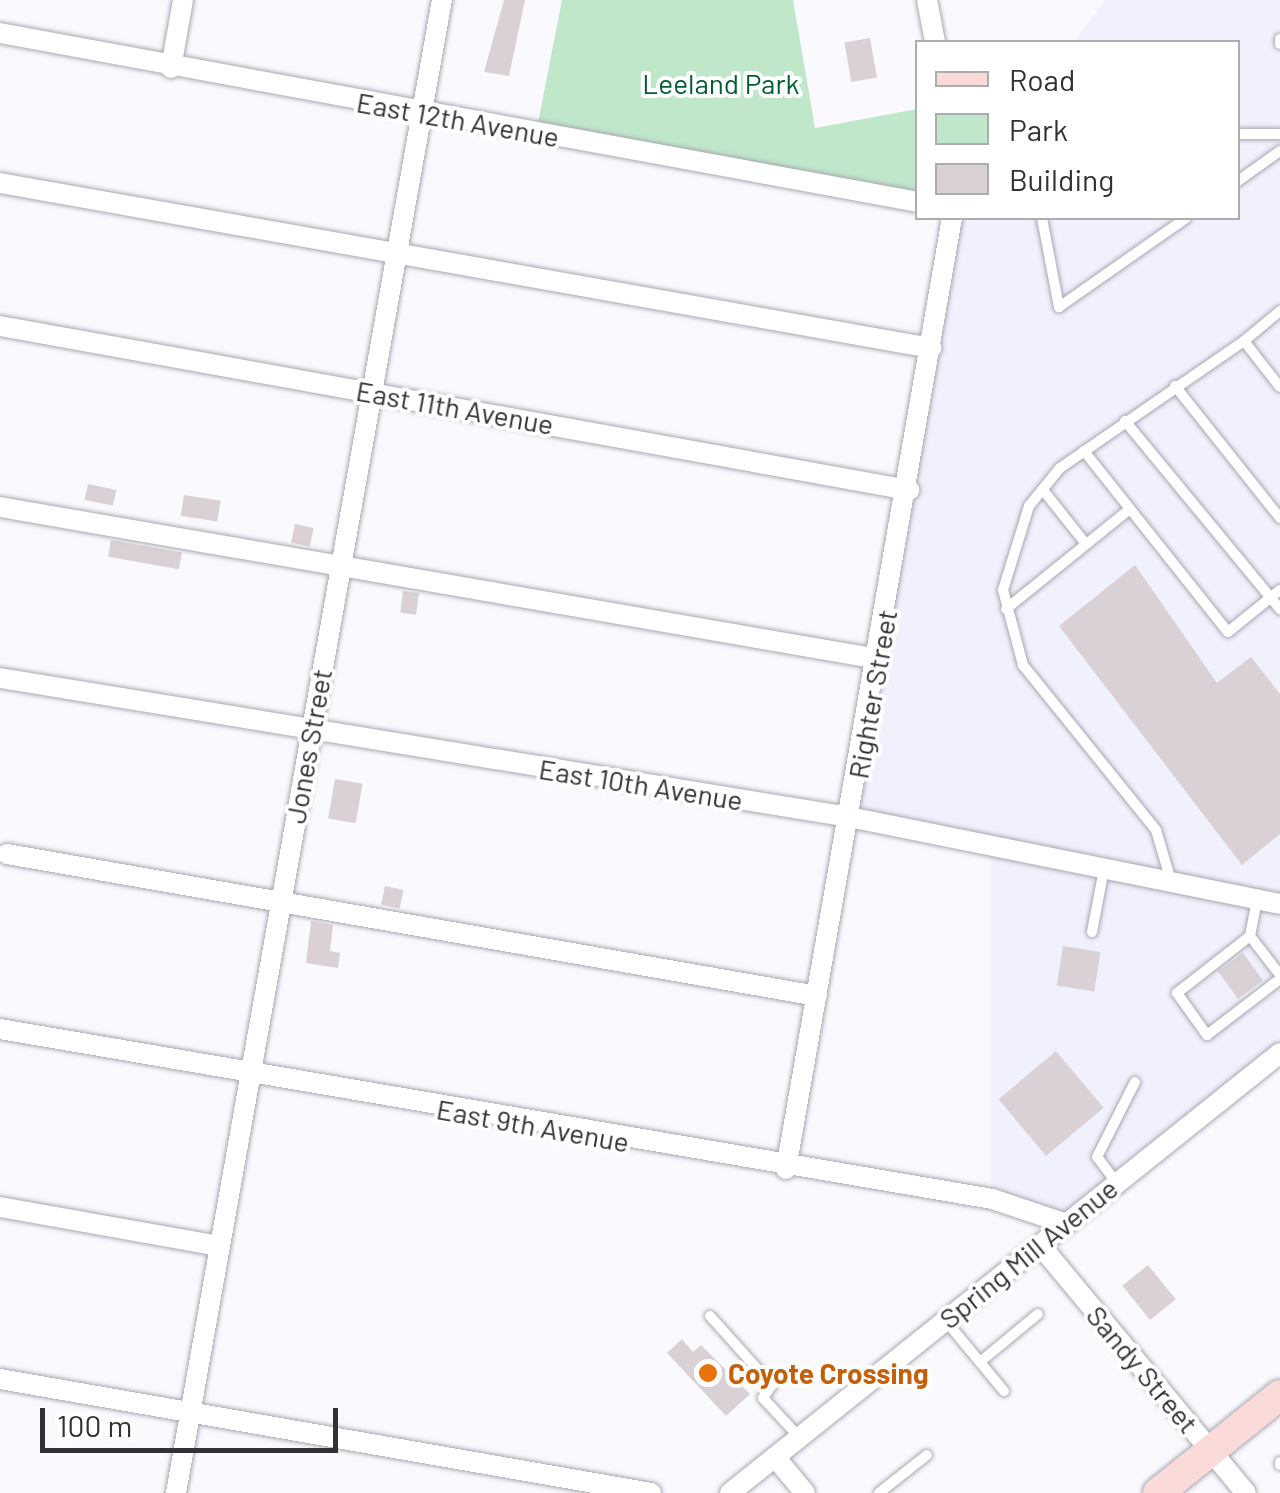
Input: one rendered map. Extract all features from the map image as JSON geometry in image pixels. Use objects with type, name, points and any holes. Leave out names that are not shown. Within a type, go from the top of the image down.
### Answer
[{"type":"main road","points":[[1158,1493],[1280,1395]]},
{"type":"street","points":[[170,68],[183,0]]},
{"type":"street","name":"Jones Street","points":[[176,1493],[187,1412],[252,1076],[442,0]]},
{"type":"street","points":[[927,0],[935,40]]},
{"type":"street","name":"East 12th Avenue","points":[[0,33],[170,68],[915,201]]},
{"type":"street","points":[[0,183],[931,348]]},
{"type":"street","name":"Righter Street","points":[[786,1169],[908,490],[952,220]]},
{"type":"street","name":"East 11th Avenue","points":[[0,326],[908,490]]},
{"type":"street","points":[[0,507],[878,659]]},
{"type":"street","name":"East 10th Avenue","points":[[0,678],[849,817],[1280,904]]},
{"type":"street","points":[[7,854],[817,996]]},
{"type":"street","name":"East 9th Avenue","points":[[0,1030],[786,1169],[992,1199],[1064,1223]]},
{"type":"street","name":"Spring Mill Avenue","points":[[730,1493],[1280,1053]]},
{"type":"street","points":[[0,1207],[219,1246]]},
{"type":"street","name":"Sandy Street","points":[[1040,1245],[1246,1493]]},
{"type":"street","points":[[0,1378],[651,1493]]},
{"type":"street","points":[[774,1457],[805,1493]]},
{"type":"lane","points":[[1240,134],[1280,134]]},
{"type":"lane","points":[[1240,180],[1280,152]]},
{"type":"lane","points":[[1042,220],[1059,306],[1183,220]]},
{"type":"lane","points":[[1172,881],[1156,830],[1023,665],[1003,590],[1029,506],[1042,490],[1084,450],[1244,341],[1280,311]]},
{"type":"lane","points":[[1244,341],[1280,387]]},
{"type":"lane","points":[[1175,386],[1280,518]]},
{"type":"lane","points":[[1125,421],[1275,594],[1280,609]]},
{"type":"lane","points":[[1084,450],[1228,632],[1275,594]]},
{"type":"lane","points":[[1042,490],[1086,544]]},
{"type":"lane","points":[[1006,609],[1130,509]]},
{"type":"lane","points":[[1092,932],[1104,868]]},
{"type":"lane","points":[[1250,936],[1280,977],[1207,1035],[1177,993],[1250,936],[1258,899]]},
{"type":"lane","points":[[1116,1182],[1097,1157],[1135,1082]]},
{"type":"lane","points":[[980,1362],[1038,1314]]},
{"type":"lane","points":[[710,1316],[772,1385],[763,1398],[799,1438]]},
{"type":"lane","points":[[946,1320],[1004,1391]]},
{"type":"lane","points":[[879,1493],[927,1455]]},
{"type":"shaded area","points":[[1105,0],[1280,0],[1280,1054],[1074,1217],[991,1203],[991,846],[849,817],[952,220],[1240,220],[1240,40],[1075,40]]},
{"type":"green space","name":"Leeland Park","points":[[562,0],[793,0],[815,128],[915,109],[915,202],[536,133]]},
{"type":"building","points":[[504,0],[525,0],[509,76],[484,72]]},
{"type":"building","points":[[870,38],[877,77],[851,82],[844,43]]},
{"type":"building","points":[[88,484],[116,490],[113,506],[85,500]]},
{"type":"building","points":[[184,495],[221,501],[217,522],[181,516]]},
{"type":"building","points":[[295,524],[314,528],[310,547],[291,543]]},
{"type":"building","points":[[111,540],[182,553],[179,569],[108,557]]},
{"type":"building","points":[[1135,565],[1217,683],[1251,657],[1280,694],[1280,834],[1242,865],[1059,626]]},
{"type":"building","points":[[403,591],[419,593],[416,615],[400,613]]},
{"type":"building","points":[[335,779],[363,784],[356,823],[328,818]]},
{"type":"building","points":[[385,886],[404,890],[400,909],[381,905]]},
{"type":"building","points":[[311,921],[333,925],[330,951],[340,953],[338,968],[306,963]]},
{"type":"building","points":[[1063,946],[1101,952],[1094,991],[1057,986]]},
{"type":"building","points":[[1243,953],[1263,981],[1238,999],[1218,971]]},
{"type":"building","points":[[1056,1051],[1104,1108],[1046,1156],[999,1099]]},
{"type":"building","points":[[1148,1265],[1176,1299],[1150,1320],[1122,1286]]},
{"type":"building","name":"Coyote Crossing","points":[[682,1339],[693,1352],[701,1345],[750,1394],[726,1416],[667,1353]]},
{"type":"place","name":"Coyote Crossing","points":[[708,1373]]}]
